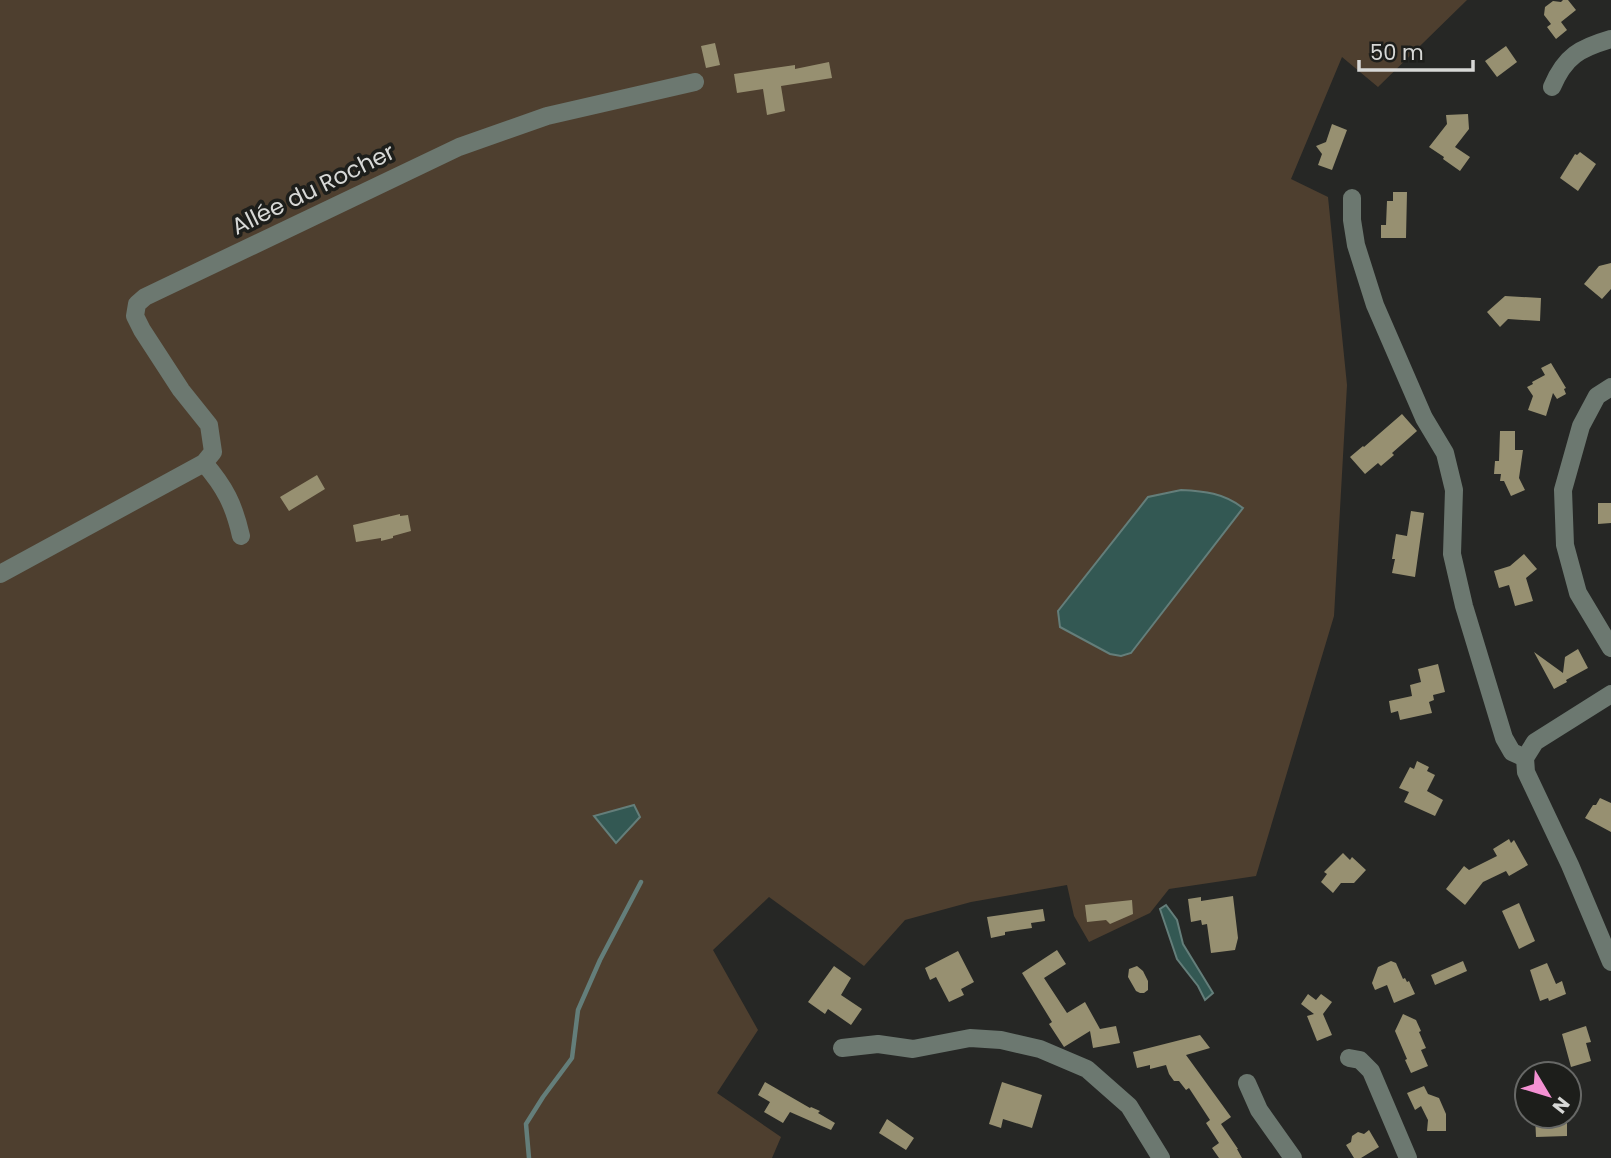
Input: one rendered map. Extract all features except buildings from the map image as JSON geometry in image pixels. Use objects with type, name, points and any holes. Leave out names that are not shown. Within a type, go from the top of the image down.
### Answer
[{"type":"street","points":[[1552,87],[1558,72],[1568,60],[1590,45],[1611,39]]},
{"type":"street","name":"Allée du Rocher","points":[[204,463],[214,452],[209,425],[181,390],[142,330],[135,316],[138,304],[145,297],[459,147],[547,116],[695,82]]},
{"type":"street","points":[[1352,198],[1356,245],[1375,305],[1424,418],[1445,453],[1454,490],[1452,554],[1464,607],[1504,738],[1512,752],[1525,758]]},
{"type":"street","points":[[1611,387],[1597,396],[1581,426],[1563,490],[1565,545],[1578,593],[1611,648]]},
{"type":"street","points":[[0,574],[204,463],[221,483],[235,514],[241,536]]},
{"type":"street","points":[[1611,694],[1535,742],[1525,758],[1526,772],[1611,961]]},
{"type":"street","points":[[842,1048],[878,1044],[913,1049],[970,1038],[1001,1040],[1040,1049],[1087,1069],[1129,1106],[1161,1158]]},
{"type":"street","points":[[1349,1058],[1360,1060],[1371,1071],[1408,1158]]},
{"type":"street","points":[[1247,1083],[1259,1110],[1293,1158]]},
{"type":"shaded area","points":[[0,0],[1467,0],[1378,87],[1342,57],[1291,179],[1328,197],[1347,385],[1334,616],[1256,876],[1169,889],[1150,913],[1089,942],[1074,916],[1067,885],[971,902],[905,920],[864,966],[769,897],[713,950],[758,1030],[717,1093],[781,1137],[772,1158],[0,1158]]},
{"type":"water","points":[[1181,490],[1214,494],[1243,508],[1131,653],[1121,656],[1110,654],[1060,627],[1058,611],[1148,497]]},
{"type":"water","points":[[634,805],[640,817],[616,843],[594,816]]},
{"type":"water","points":[[1166,905],[1177,920],[1183,944],[1213,993],[1205,1000],[1198,986],[1177,959],[1160,909]]},
{"type":"waterway","points":[[529,1158],[526,1124],[572,1058],[578,1010],[600,960],[641,882]]}]
